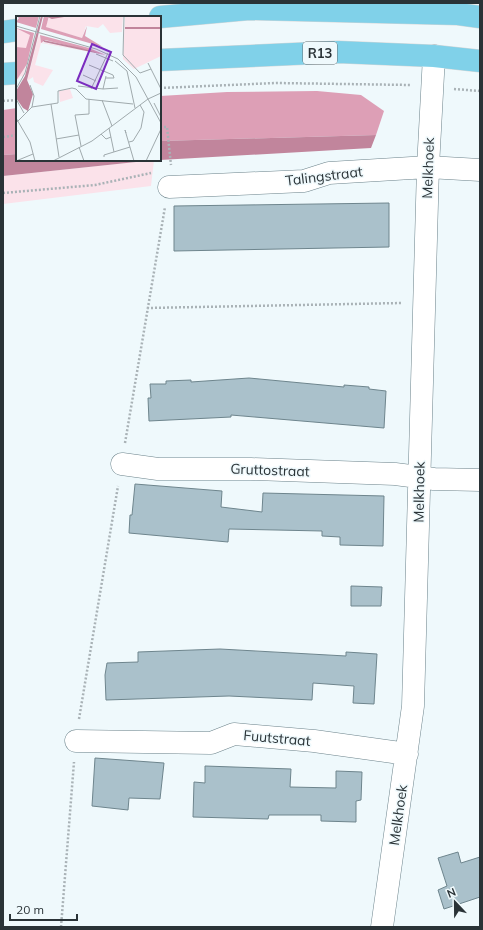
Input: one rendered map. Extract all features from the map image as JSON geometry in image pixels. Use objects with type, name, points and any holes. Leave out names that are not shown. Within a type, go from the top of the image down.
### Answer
[{"type":"main road","points":[[161,17],[249,9],[458,14],[480,18]]},
{"type":"main road","points":[[3,32],[16,30]]},
{"type":"main road","name":"R13","points":[[161,60],[338,52],[434,56],[480,61]]},
{"type":"main road","points":[[3,74],[16,73]]},
{"type":"street","name":"Melkhoek","points":[[382,927],[413,706],[428,167],[434,56]]},
{"type":"street","name":"Talingstraat","points":[[165,176],[304,181],[329,173],[428,167],[480,170]]},
{"type":"street","name":"Gruttostraat","points":[[122,464],[158,468],[251,469],[395,474],[419,478],[480,480]]},
{"type":"street","name":"Fuutstraat","points":[[76,741],[211,743],[234,734],[314,741],[407,754]]},
{"type":"path","points":[[161,88],[227,84],[317,83],[432,87],[480,91]]},
{"type":"path","points":[[3,101],[16,100]]},
{"type":"path","points":[[61,927],[76,741],[147,308],[165,176],[167,127],[161,127]]},
{"type":"path","points":[[3,137],[16,135]]},
{"type":"path","points":[[3,193],[95,185],[165,176]]},
{"type":"path","points":[[147,308],[424,302]]},
{"type":"shaded area","points":[[317,91],[361,95],[384,111],[376,135],[161,141],[161,96],[227,92]]},
{"type":"shaded area","points":[[16,108],[16,154],[3,155],[3,110]]},
{"type":"shaded area","points":[[376,135],[371,148],[161,160],[161,141]]},
{"type":"shaded area","points":[[16,154],[16,161],[146,161],[3,176],[3,155]]},
{"type":"shaded area","points":[[154,161],[151,186],[3,204],[3,176]]},
{"type":"building","points":[[389,203],[389,247],[174,251],[174,206]]},
{"type":"building","points":[[249,378],[344,387],[344,385],[369,387],[369,389],[386,391],[384,428],[231,415],[231,417],[149,421],[148,398],[151,398],[150,384],[166,384],[166,381],[191,380],[191,382]]},
{"type":"building","points":[[135,484],[222,491],[221,507],[262,512],[263,493],[384,496],[383,546],[340,545],[340,537],[322,536],[322,531],[229,529],[228,542],[129,533]]},
{"type":"building","points":[[351,586],[382,587],[381,606],[351,606]]},
{"type":"building","points":[[220,649],[346,656],[346,652],[377,654],[374,704],[353,703],[354,686],[313,683],[312,700],[229,696],[106,700],[105,675],[107,663],[138,662],[138,652]]},
{"type":"building","points":[[95,758],[164,763],[160,799],[129,798],[128,810],[92,806]]},
{"type":"building","points":[[205,766],[291,769],[290,787],[336,788],[336,771],[362,772],[361,800],[356,801],[356,822],[321,821],[321,815],[269,815],[268,819],[193,817],[194,782],[205,783]]},
{"type":"building","points":[[458,852],[461,863],[480,857],[480,897],[444,909],[438,890],[447,886],[438,858]]}]
